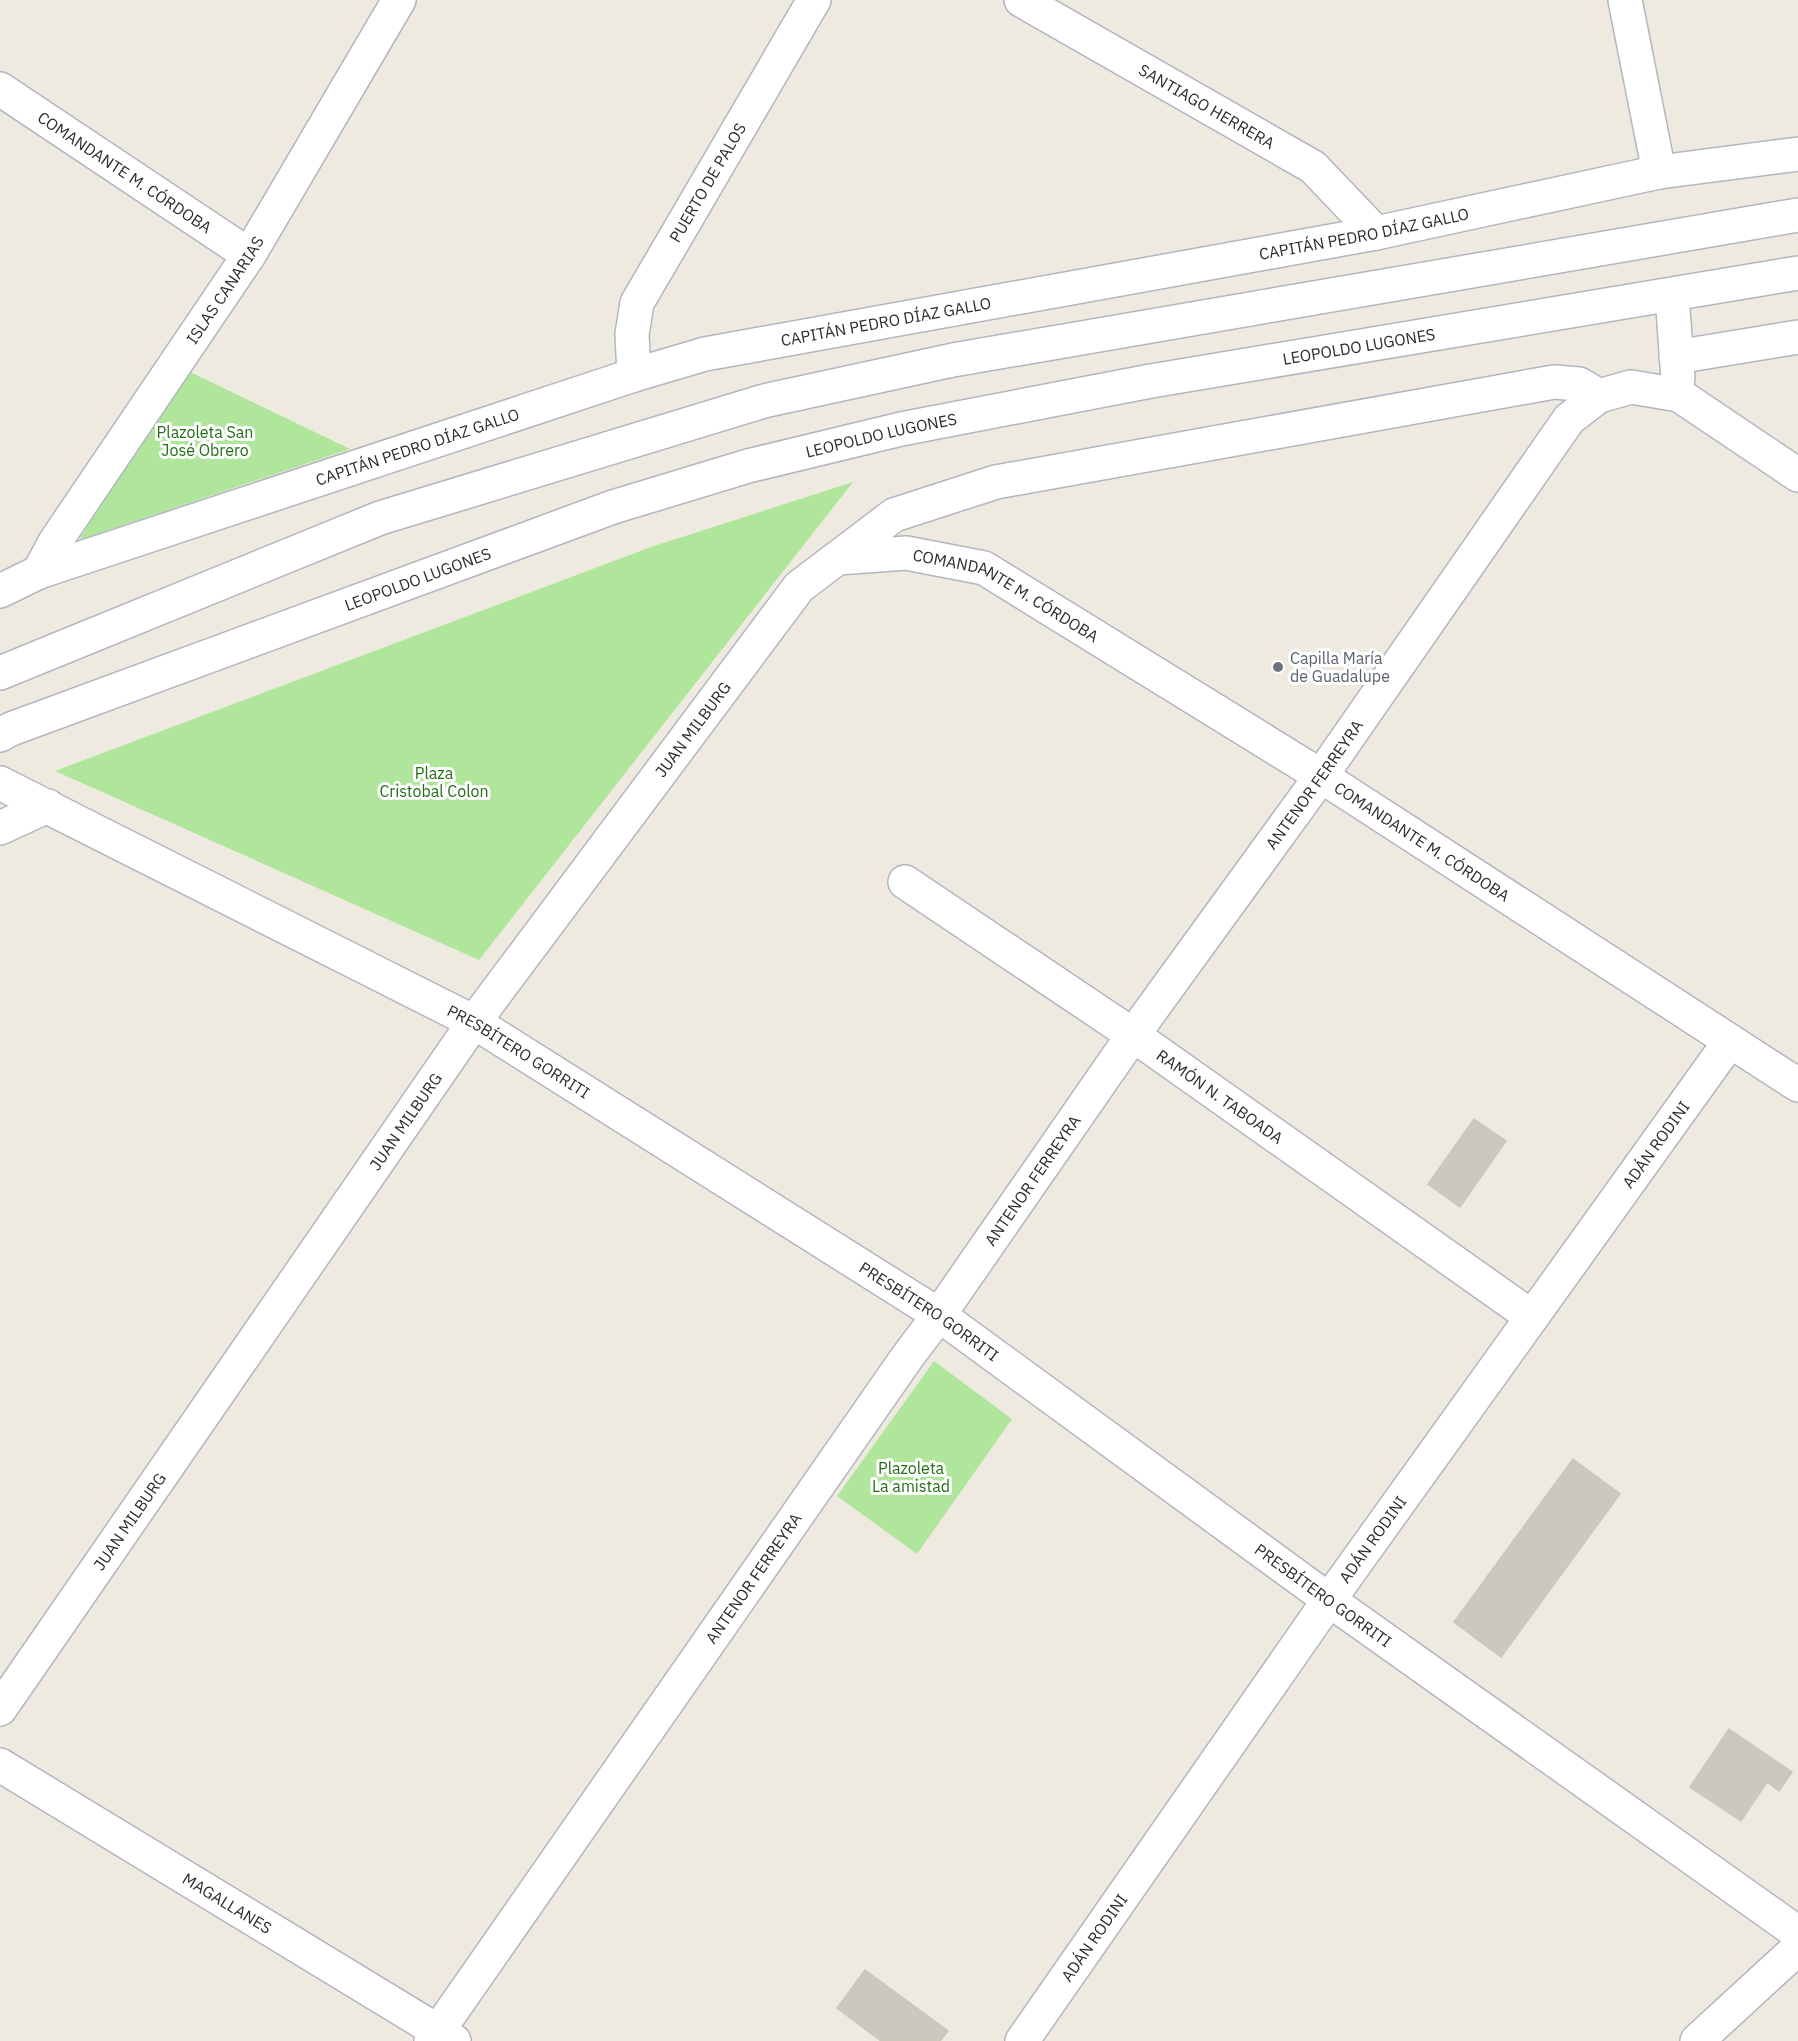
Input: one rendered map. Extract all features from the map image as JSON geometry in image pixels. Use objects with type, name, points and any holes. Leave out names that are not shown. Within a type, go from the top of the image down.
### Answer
[{"type":"street","name":"ISLAS CANARIAS","points":[[39,572],[55,542],[249,255],[399,0]]},
{"type":"street","name":"PUERTO DE PALOS","points":[[634,375],[632,334],[638,303],[814,0]]},
{"type":"street","name":"SANTIAGO HERRERA","points":[[1021,0],[1313,167],[1376,234]]},
{"type":"street","points":[[1625,0],[1659,172]]},
{"type":"street","name":"COMANDANTE M. CÓRDOBA","points":[[0,89],[249,255]]},
{"type":"street","name":"CAPITÁN PEDRO DÍAZ GALLO","points":[[0,591],[39,572],[634,375],[705,354],[1376,234],[1659,172],[1798,154]]},
{"type":"street","points":[[0,673],[380,518],[764,401],[952,360],[1798,215]]},
{"type":"street","name":"LEOPOLDO LUGONES","points":[[0,735],[613,507],[748,466],[901,429],[1140,383],[1798,273]]},
{"type":"street","points":[[1672,295],[1679,395],[1798,475]]},
{"type":"street","points":[[1676,357],[1798,337]]},
{"type":"street","name":"JUAN MILBURG","points":[[0,1709],[474,1022],[799,587],[894,515],[996,482],[1554,382],[1579,384],[1599,396]]},
{"type":"street","name":"ANTENOR FERREYRA","points":[[441,2038],[901,1365],[939,1315],[1133,1035],[1321,776],[1569,419],[1599,396],[1631,387],[1679,395]]},
{"type":"street","name":"COMANDANTE M. CÓRDOBA","points":[[838,558],[906,553],[984,568],[1321,776],[1798,1084]]},
{"type":"street","name":"PRESBÍTERO GORRITI","points":[[0,783],[474,1022],[939,1315],[1329,1600],[1798,1933]]},
{"type":"street","points":[[0,828],[48,806]]},
{"type":"street","name":"RAMÓN N. TABOADA","points":[[905,882],[1133,1035],[1532,1317]]},
{"type":"street","name":"ADÁN RODINI","points":[[1022,2041],[1329,1600],[1730,1041]]},
{"type":"street","name":"MAGALLANES","points":[[0,1765],[441,2038]]},
{"type":"street","points":[[1698,2041],[1798,1948]]},
{"type":"green space","name":"Plazoleta San José Obrero","points":[[186,370],[350,449],[79,540]]},
{"type":"green space","name":"Plaza Cristobal Colon","points":[[853,482],[479,960],[55,771],[651,547]]},
{"type":"green space","name":"Plazoleta La amistad","points":[[934,1361],[1012,1419],[917,1554],[837,1496]]},
{"type":"building","points":[[1474,1119],[1506,1141],[1460,1207],[1428,1184]]},
{"type":"building","points":[[1573,1459],[1620,1494],[1501,1657],[1454,1622]]},
{"type":"building","points":[[1729,1729],[1792,1772],[1779,1791],[1767,1782],[1741,1821],[1690,1787]]},
{"type":"building","points":[[865,1970],[948,2031],[940,2041],[881,2041],[837,2008]]},
{"type":"place","name":"Capilla María de Guadalupe","points":[[1278,667]]}]
